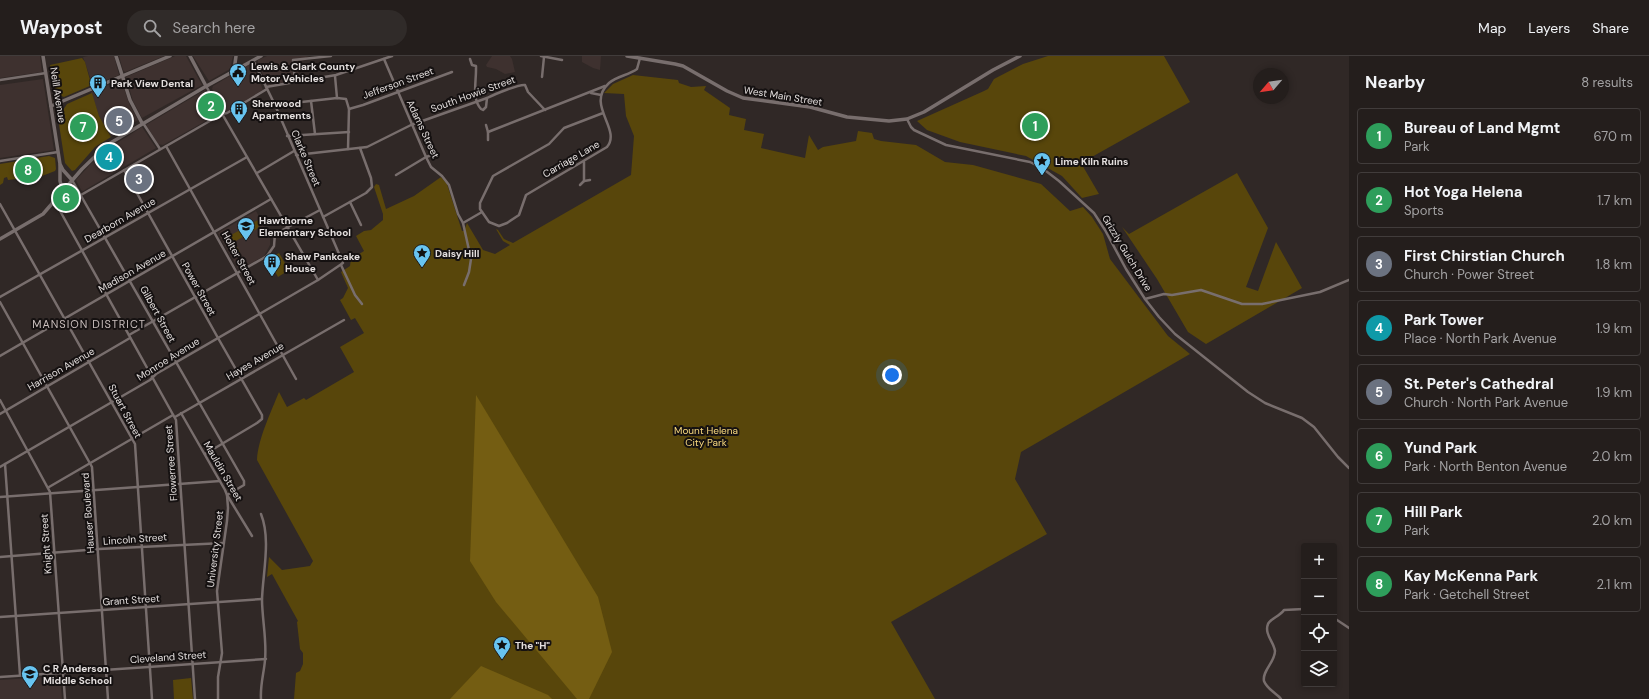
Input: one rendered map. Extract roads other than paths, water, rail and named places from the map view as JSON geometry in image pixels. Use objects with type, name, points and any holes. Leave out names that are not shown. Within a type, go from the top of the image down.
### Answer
[{"type":"street","name":"Neill Avenue","points":[[44,56],[60,164],[72,180]]},
{"type":"street","points":[[116,56],[130,100],[142,123],[160,149]]},
{"type":"street","points":[[51,106],[170,56]]},
{"type":"street","points":[[190,56],[318,280]]},
{"type":"street","points":[[234,71],[236,56]]},
{"type":"street","points":[[0,239],[43,214],[72,180],[107,144],[206,86],[261,56]]},
{"type":"street","points":[[295,82],[293,60],[331,56]]},
{"type":"street","points":[[81,194],[222,114],[227,113],[266,88],[335,76],[392,56]]},
{"type":"street","points":[[542,77],[542,56],[562,60]]},
{"type":"street","name":"West Main Street","points":[[627,56],[683,66],[727,91],[744,98],[810,107],[847,117],[884,121],[907,119],[933,107],[993,70],[1020,56]]},
{"type":"street","points":[[488,132],[606,86],[612,81],[637,69],[640,58]]},
{"type":"street","name":"Adams Street","points":[[384,59],[426,157],[431,167],[442,176],[449,186],[458,214],[463,223],[471,259],[469,272],[464,285]]},
{"type":"street","name":"Clarke Street","points":[[253,60],[320,210],[355,295],[362,304]]},
{"type":"street","points":[[470,60],[472,65],[476,66],[476,96],[477,104],[481,110],[486,107],[485,99]]},
{"type":"street","name":"Jefferson Street","points":[[349,109],[452,72]]},
{"type":"street","points":[[0,80],[46,73]]},
{"type":"street","points":[[335,76],[337,98]]},
{"type":"street","name":"South Howie Street","points":[[295,153],[367,147],[411,125],[522,85],[525,85],[528,92],[545,110]]},
{"type":"street","points":[[588,94],[595,93],[601,95],[606,86]]},
{"type":"street","name":"Carriage Lane","points":[[482,212],[494,226],[507,223],[519,215],[526,195],[605,149],[610,143],[610,133],[603,113],[601,95]]},
{"type":"street","points":[[274,105],[337,98],[346,100],[349,109],[348,149]]},
{"type":"street","points":[[311,101],[315,134]]},
{"type":"street","points":[[463,223],[482,212],[480,202],[493,176],[549,144],[566,128],[603,113]]},
{"type":"street","name":"Grizzly Gulch Drive","points":[[907,119],[910,127],[914,130],[946,144],[1026,161],[1042,168],[1094,213],[1145,299],[1158,317],[1175,334],[1220,371],[1265,403],[1302,418],[1314,427],[1338,457],[1349,468]]},
{"type":"street","points":[[486,125],[488,140]]},
{"type":"street","points":[[287,136],[349,132]]},
{"type":"street","name":"Holter Street","points":[[166,146],[216,232],[296,379]]},
{"type":"street","points":[[323,217],[366,193],[373,186],[360,148]]},
{"type":"street","points":[[0,161],[58,152]]},
{"type":"street","points":[[257,174],[295,153]]},
{"type":"street","points":[[396,175],[426,157],[435,154]]},
{"type":"street","name":"Dearborn Avenue","points":[[0,297],[247,157]]},
{"type":"street","points":[[584,162],[584,181]]},
{"type":"street","points":[[60,164],[63,192]]},
{"type":"street","name":"Power Street","points":[[124,170],[262,415],[261,421],[222,445]]},
{"type":"street","name":"Gilbert Street","points":[[72,180],[244,483],[242,487],[227,495]]},
{"type":"street","points":[[580,184],[584,181],[590,180]]},
{"type":"street","name":"Flowerree Street","points":[[81,194],[59,209],[174,416],[195,699]]},
{"type":"street","name":"Madison Avenue","points":[[0,356],[271,199]]},
{"type":"street","points":[[350,202],[361,225]]},
{"type":"street","name":"Stuart Street","points":[[0,204],[135,444],[152,699]]},
{"type":"street","name":"Harrison Avenue","points":[[0,414],[270,253],[274,246],[275,234],[320,210]]},
{"type":"street","name":"Monroe Avenue","points":[[0,467],[112,402],[176,362],[261,314],[342,264]]},
{"type":"street","points":[[1145,299],[1164,294],[1172,295],[1191,290],[1201,290],[1242,304],[1262,304],[1320,292],[1349,280]]},
{"type":"street","name":"Hauser Boulevard","points":[[0,302],[91,463],[95,490],[108,699]]},
{"type":"street","name":"Hayes Avenue","points":[[49,487],[344,320]]},
{"type":"street","name":"Knight Street","points":[[0,400],[49,487],[51,494],[64,699]]},
{"type":"street","name":"Mauldin Street","points":[[181,413],[252,536]]},
{"type":"street","points":[[205,454],[222,445]]},
{"type":"street","points":[[6,464],[20,675]]},
{"type":"street","points":[[0,497],[220,481]]},
{"type":"street","name":"University Street","points":[[218,699],[218,677],[222,653],[217,591],[228,508],[227,495]]},
{"type":"street","points":[[261,514],[266,556],[262,599],[266,659],[261,684],[262,699]]},
{"type":"street","name":"Lincoln Street","points":[[0,557],[99,549],[224,543]]},
{"type":"street","name":"Grant Street","points":[[0,617],[262,599]]},
{"type":"street","points":[[1281,699],[1271,690],[1264,680],[1264,676],[1274,658],[1275,652],[1268,635],[1268,625],[1270,621],[1280,615],[1284,610],[1301,609]]},
{"type":"street","points":[[1337,620],[1349,628]]},
{"type":"street","name":"Cleveland Street","points":[[0,677],[266,659]]},
{"type":"place","name":"Lewis & Clark County Motor Vehicles","points":[[238,87]]},
{"type":"place","name":"Park View Dental","points":[[98,98]]},
{"type":"place","name":"Hot Yoga Helena","points":[[211,106]]},
{"type":"place","name":"St. Peter's Cathedral","points":[[119,121]]},
{"type":"place","name":"Sherwood Apartments","points":[[239,124]]},
{"type":"place","name":"Bureau of Land Mgmt","points":[[1035,126]]},
{"type":"place","name":"Hill Park","points":[[83,127]]},
{"type":"place","name":"Park Tower","points":[[109,157]]},
{"type":"place","name":"Kay McKenna Park","points":[[28,170]]},
{"type":"place","name":"Lime Kiln Ruins","points":[[1042,176]]},
{"type":"place","name":"First Chirstian Church","points":[[139,179]]},
{"type":"place","name":"Yund Park","points":[[66,198]]},
{"type":"place","name":"Hawthorne Elementary School","points":[[246,241]]},
{"type":"place","name":"Daisy Hill","points":[[422,268]]},
{"type":"place","name":"Shaw Pankcake House","points":[[272,277]]},
{"type":"place","name":"The \"H\"","points":[[502,660]]},
{"type":"place","name":"C R Anderson Middle School","points":[[30,689]]},
{"type":"district","name":"MANSION DISTRICT","points":[[89,324]]},
{"type":"park label","name":"Mount Helena City Park","points":[[706,436]]}]
